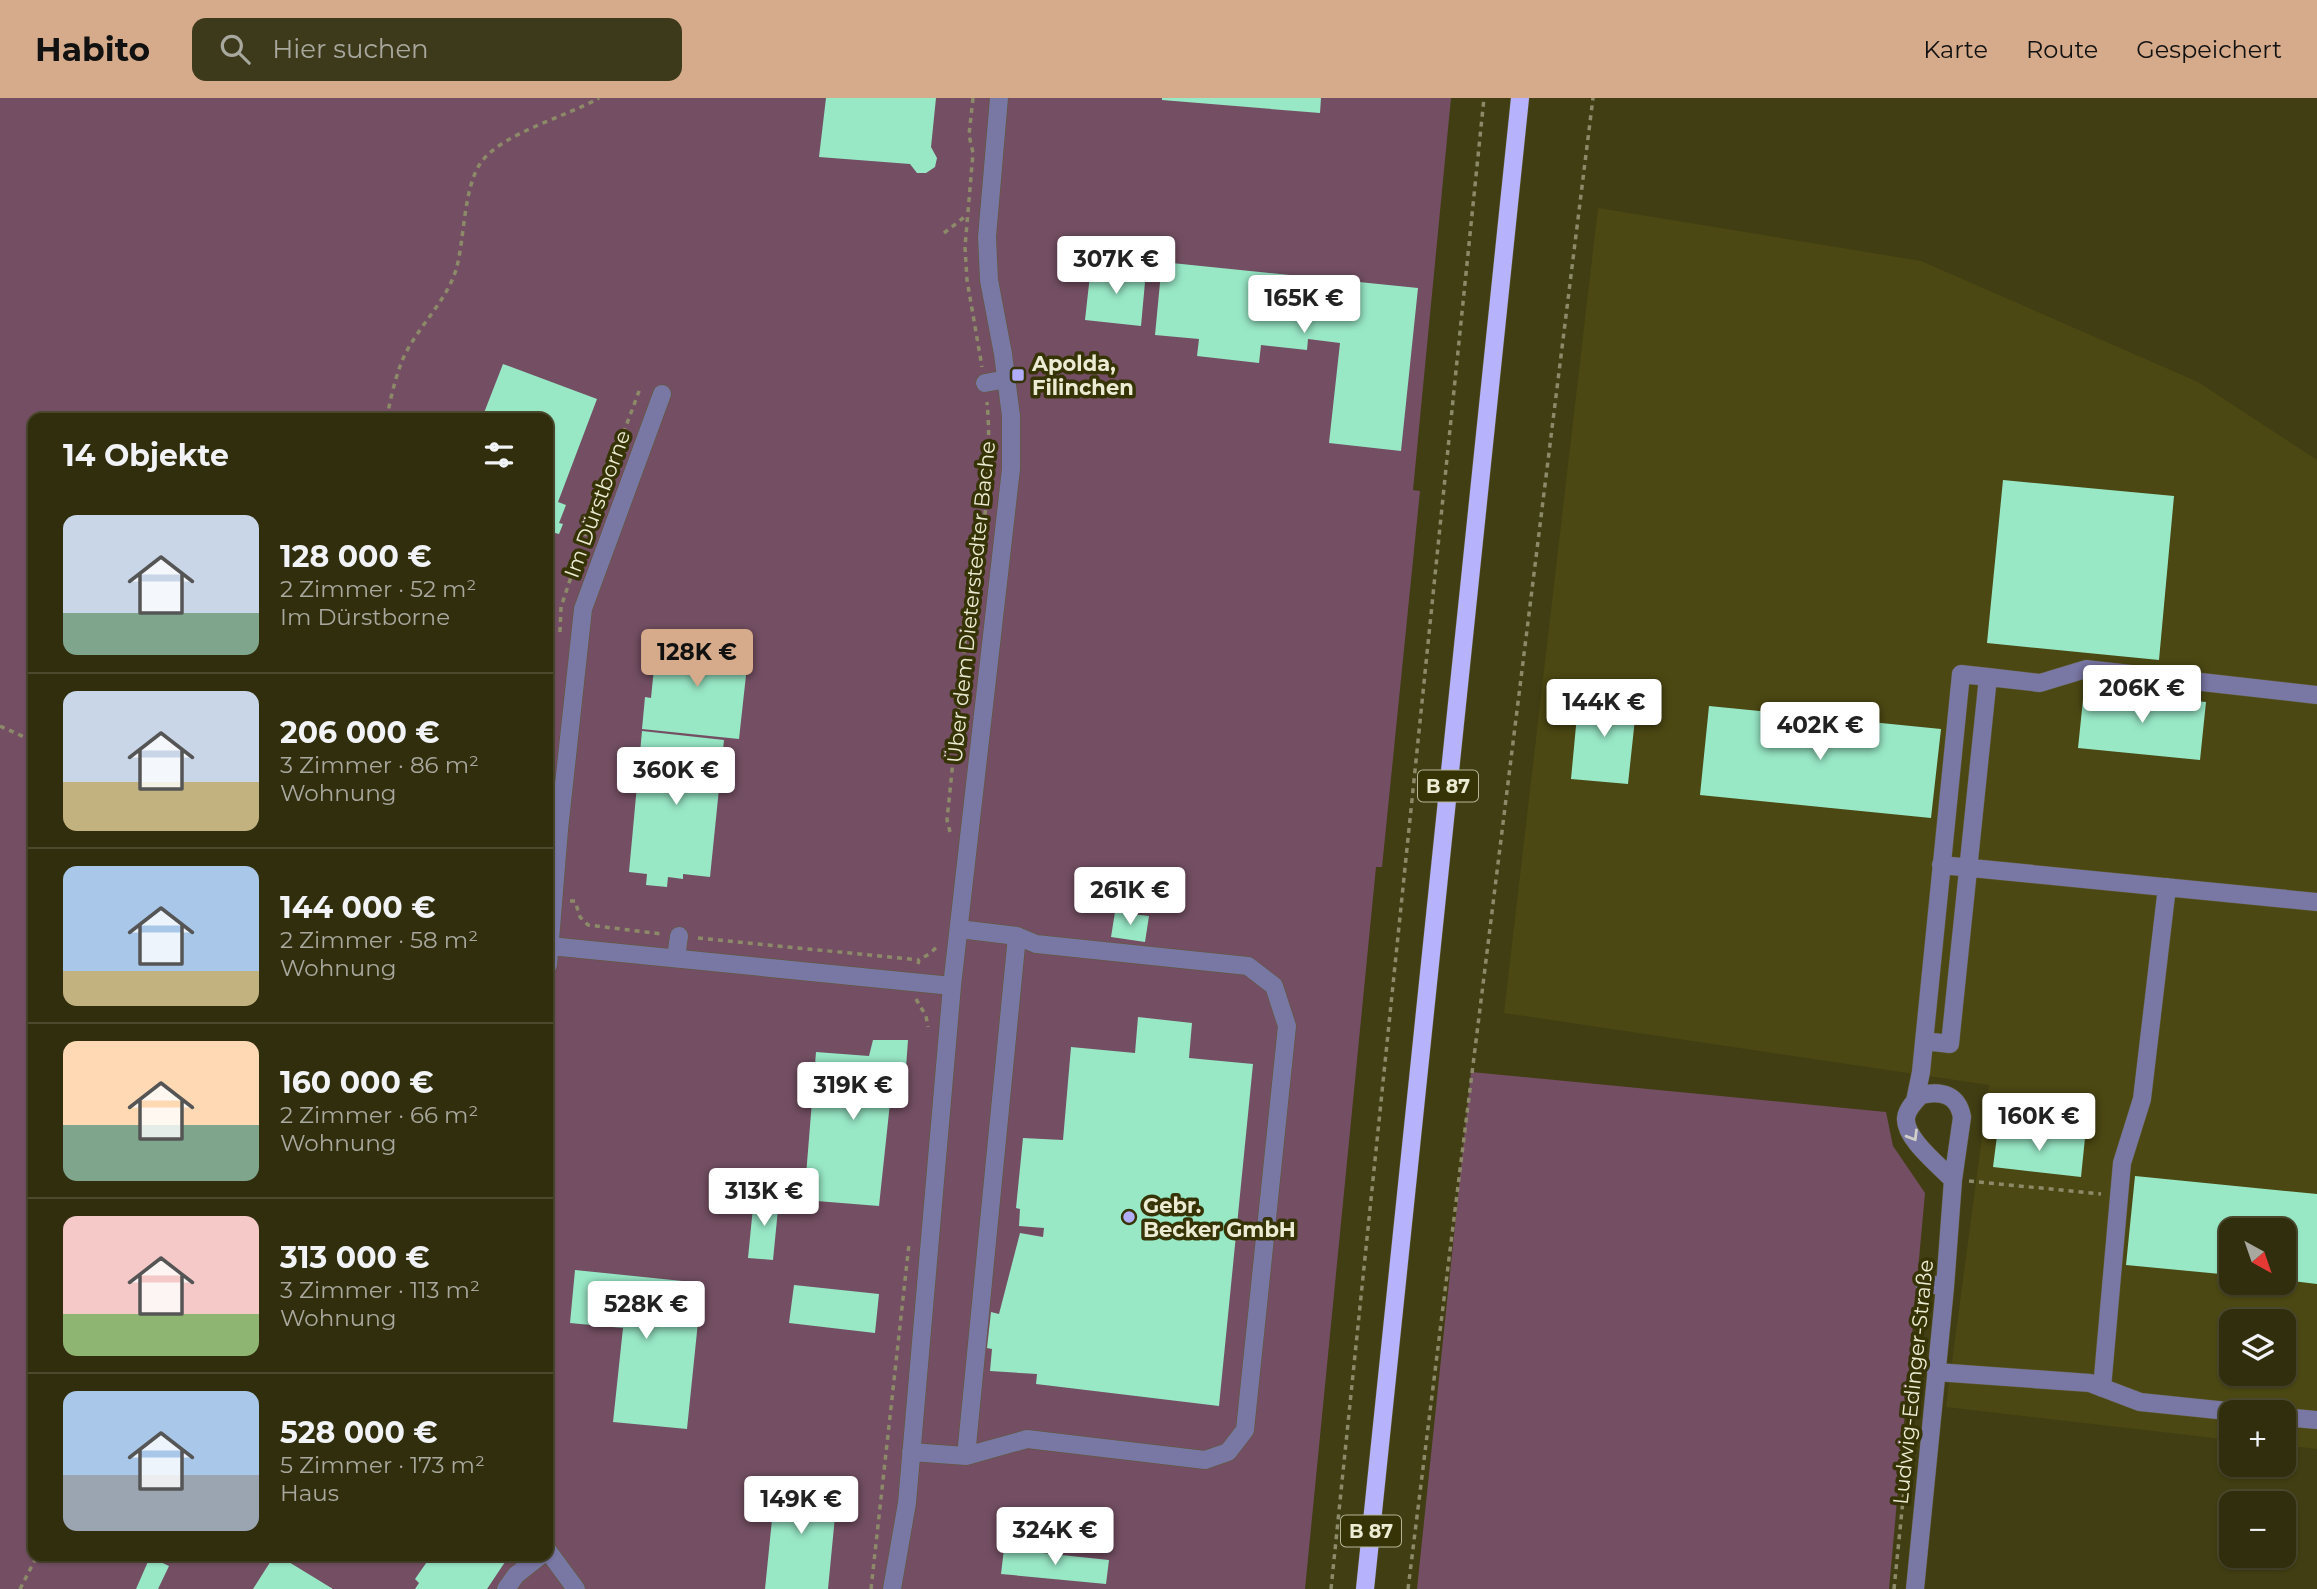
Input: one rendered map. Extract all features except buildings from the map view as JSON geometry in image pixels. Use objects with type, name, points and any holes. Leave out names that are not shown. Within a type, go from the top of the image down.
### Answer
[{"type":"main road","name":"B 87","points":[[1365,1589],[1520,98]]},
{"type":"street","name":"Über dem Dieterstedter Bache","points":[[892,1589],[906,1503],[952,986],[1011,469],[1011,416],[989,280],[987,237],[999,98]]},
{"type":"street","points":[[985,383],[1007,379]]},
{"type":"street","name":"Im Dürstborne","points":[[553,909],[583,609],[662,394]]},
{"type":"street","points":[[1953,1180],[1917,1144],[1905,1119],[1915,1101],[1924,1041],[1961,674],[2040,682],[2086,669],[2317,695]]},
{"type":"street","points":[[1924,1041],[1950,1044],[1989,677]]},
{"type":"street","points":[[1941,865],[2317,902]]},
{"type":"street","points":[[2102,1388],[2122,1163],[2142,1099],[2167,887]]},
{"type":"street","points":[[911,1452],[966,1456],[1027,1439],[1205,1460],[1228,1451],[1245,1430],[1287,1026],[1274,986],[1248,966],[1036,944],[1017,936],[958,929]]},
{"type":"street","points":[[676,958],[679,936]]},
{"type":"street","points":[[966,1456],[1017,936]]},
{"type":"street","points":[[553,937],[676,958],[952,986]]},
{"type":"street","name":"Ludwig-Edinger-Straße","points":[[1915,1101],[1922,1095],[1944,1093],[1954,1099],[1961,1109],[1962,1118],[1953,1180],[1915,1589]]},
{"type":"street","points":[[1924,1283],[1945,1287]]},
{"type":"street","points":[[1936,1372],[2090,1383],[2140,1402],[2219,1410]]},
{"type":"street","points":[[2296,1418],[2317,1420]]},
{"type":"street","points":[[553,1558],[576,1589]]},
{"type":"street","points":[[506,1589],[516,1575],[534,1561]]},
{"type":"path","points":[[388,413],[402,360],[442,300],[456,271],[467,205],[474,177],[482,161],[504,142],[599,98]]},
{"type":"path","points":[[951,837],[947,820],[970,594],[977,571],[989,440],[985,383],[967,280],[965,247],[973,153],[970,135],[973,98]]},
{"type":"path","points":[[1331,1589],[1484,98]]},
{"type":"path","points":[[1408,1589],[1592,98]]},
{"type":"path","points":[[944,233],[967,215]]},
{"type":"path","points":[[0,726],[28,739]]},
{"type":"path","points":[[554,900],[575,901],[580,917],[588,925],[597,927],[919,960],[938,945],[940,938]]},
{"type":"path","points":[[919,960],[914,994],[926,1016],[930,1033]]},
{"type":"path","points":[[1953,1180],[2120,1196]]},
{"type":"path","points":[[871,1589],[910,1232]]},
{"type":"path","points":[[20,1589],[34,1561]]},
{"type":"shaded area","points":[[0,98],[1451,98],[1413,490],[1420,491],[1382,867],[1376,867],[1305,1589],[0,1589]]},
{"type":"shaded area","points":[[1598,208],[1921,261],[2198,382],[2317,460],[2317,1449],[2296,1446],[2296,1400],[2219,1400],[2219,1439],[1946,1407],[1989,1085],[1504,1013]]},
{"type":"shaded area","points":[[1471,1072],[1886,1112],[1893,1146],[1925,1193],[1889,1589],[1417,1589]]},
{"type":"place","name":"Apolda, Filinchen","points":[[1018,375]]},
{"type":"place","name":"Gebr. Becker GmbH","points":[[1129,1217]]}]
